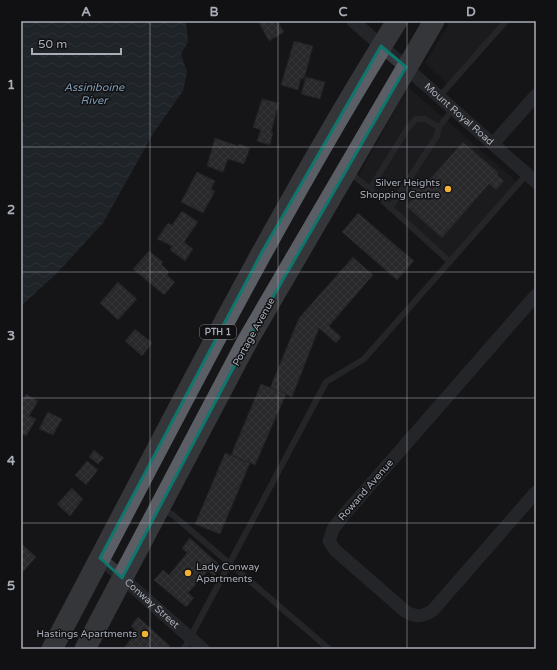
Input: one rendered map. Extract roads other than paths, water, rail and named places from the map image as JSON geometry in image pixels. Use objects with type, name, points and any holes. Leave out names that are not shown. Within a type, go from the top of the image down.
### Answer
[{"type":"highway","name":"PTH 1","points":[[52,649],[256,261],[397,21]]},
{"type":"highway","name":"Portage Avenue","points":[[85,649],[248,340],[434,21]]},
{"type":"street","name":"Mount Royal Road","points":[[353,21],[532,178]]},
{"type":"street","points":[[493,144],[536,95]]},
{"type":"street","name":"Rowand Avenue","points":[[536,294],[343,516],[333,529],[329,540],[335,550],[405,611],[413,616],[421,617],[434,610],[536,492]]},
{"type":"street","name":"Conway Street","points":[[100,558],[187,643],[203,649]]},
{"type":"lane","points":[[439,97],[506,21]]},
{"type":"lane","points":[[390,208],[437,136],[439,127],[453,109]]},
{"type":"lane","points":[[370,189],[406,129],[416,119],[425,119],[439,127]]},
{"type":"lane","points":[[346,170],[370,189],[450,262]]},
{"type":"lane","points":[[187,643],[231,563],[274,476],[326,382],[364,359],[450,262],[532,178]]},
{"type":"lane","points":[[159,508],[173,515],[231,563],[329,649]]},
{"type":"water","name":"Assiniboine River","points":[[23,21],[186,21],[188,42],[181,54],[187,72],[183,91],[154,132],[103,223],[57,273],[21,306],[21,124],[24,121]]},
{"type":"place","name":"Silver Heights Shopping Centre","points":[[448,189]]},
{"type":"place","name":"Lady Conway Apartments","points":[[188,573]]},
{"type":"place","name":"Hastings Apartments","points":[[145,634]]}]
